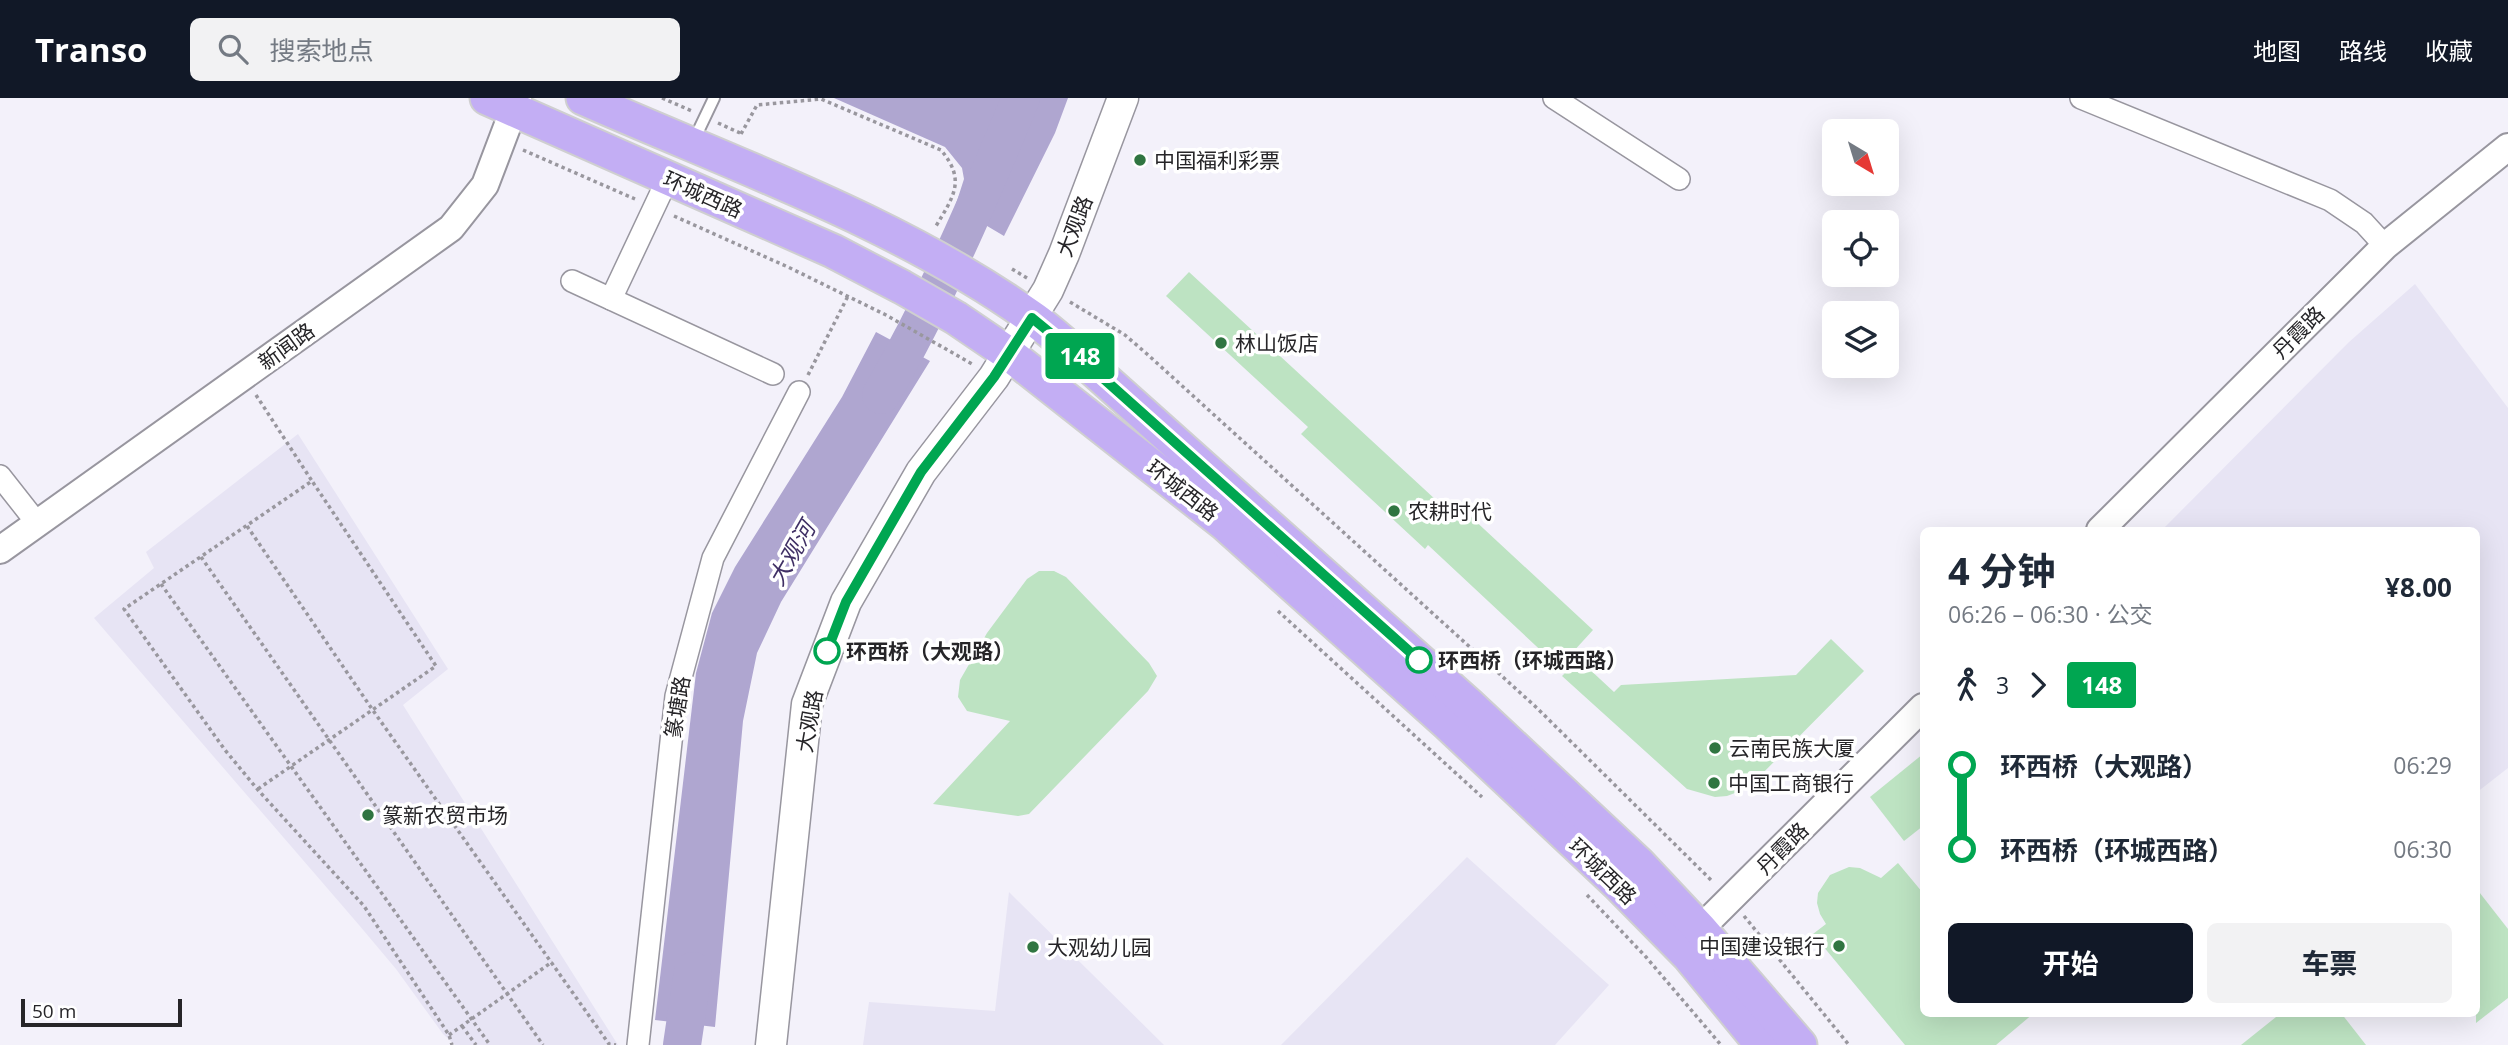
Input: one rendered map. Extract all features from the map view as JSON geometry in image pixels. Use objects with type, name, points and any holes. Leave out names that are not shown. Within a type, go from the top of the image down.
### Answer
[{"type":"main road","name":"环城西路","points":[[583,98],[849,214],[929,238],[1040,304],[1076,354],[1468,704],[1638,863],[1700,929],[1800,1045]]},
{"type":"main road","name":"大观路","points":[[771,1045],[807,704],[846,602],[921,472],[1002,365],[1040,304],[1123,98]]},
{"type":"main road","name":"环城西路","points":[[506,112],[662,193],[833,251],[902,287],[948,332],[1002,365],[1225,524],[1448,724],[1618,884],[1689,956],[1762,1045]]},
{"type":"street","points":[[1554,98],[1679,179]]},
{"type":"street","points":[[2081,98],[2330,200],[2364,223],[2385,246]]},
{"type":"street","name":"新闻路","points":[[0,550],[451,228],[485,185],[506,112]]},
{"type":"street","name":"丹霞路","points":[[2103,527],[2385,246],[2508,147]]},
{"type":"street","points":[[611,299],[662,193]]},
{"type":"street","points":[[572,281],[773,374]]},
{"type":"street","name":"篆塘路","points":[[638,1045],[676,696],[713,558],[799,393]]},
{"type":"street","points":[[0,476],[37,523]]},
{"type":"street","name":"丹霞路","points":[[1700,929],[1920,710]]},
{"type":"lane","points":[[691,145],[714,98]]},
{"type":"path","points":[[741,134],[757,105],[821,99],[941,150],[951,163],[957,178],[952,200],[929,238]]},
{"type":"path","points":[[506,112],[662,193],[788,267],[886,315],[948,332],[1002,365]]},
{"type":"path","points":[[990,273],[1040,304],[1125,335],[1147,354],[1537,708],[1665,832],[1730,900],[1849,1045]]},
{"type":"path","points":[[799,393],[848,296]]},
{"type":"path","points":[[243,376],[436,666],[258,790]]},
{"type":"path","points":[[312,481],[124,609],[225,750],[364,906],[449,1035],[452,1045]]},
{"type":"path","points":[[247,526],[608,1044],[615,1045]]},
{"type":"path","points":[[201,557],[543,1045]]},
{"type":"path","points":[[161,584],[490,1045]]},
{"type":"path","points":[[1275,609],[1487,801]]},
{"type":"path","points":[[1584,891],[1646,957],[1721,1045]]},
{"type":"path","points":[[449,1035],[551,962]]},
{"type":"path","points":[[462,1026],[476,1045]]},
{"type":"shaded area","points":[[2415,284],[2508,408],[2508,768],[2480,790],[2480,527],[2165,527],[2349,342]]},
{"type":"shaded area","name":"篆新农贸市场","points":[[298,434],[448,669],[403,705],[618,1045],[455,1045],[443,1034],[396,969],[359,925],[94,618],[154,568],[146,552]]},
{"type":"shaded area","points":[[1467,857],[1609,985],[1555,1045],[1281,1045]]},
{"type":"shaded area","name":"大观幼儿园","points":[[1009,892],[1164,1045],[863,1045],[869,1002],[995,1011]]},
{"type":"water","points":[[834,98],[1068,98],[1055,133],[1004,236],[955,207],[964,179],[962,168],[945,147]]},
{"type":"water","points":[[876,332],[930,361],[781,602],[757,653],[743,721],[715,1027],[655,1020],[696,673],[712,613],[735,567],[842,397]]},
{"type":"building","points":[[1189,272],[1462,524],[1470,516],[1593,630],[1572,653],[1614,692],[1621,685],[1796,675],[1831,639],[1864,671],[1748,788],[1727,796],[1715,797],[1687,789],[1562,676],[1565,673],[1428,545],[1425,549],[1301,434],[1308,427],[1166,296]]},
{"type":"building","points":[[1039,571],[1054,571],[1066,577],[1149,663],[1157,676],[1148,691],[1029,814],[1018,816],[933,804],[1010,721],[967,711],[958,697],[960,680],[987,633],[1027,579]]},
{"type":"building","points":[[1920,756],[1920,828],[1904,841],[1870,797]]},
{"type":"building","points":[[1898,863],[1920,889],[1920,1017],[2029,1017],[1996,1045],[1905,1045],[1813,934],[1826,924],[1817,903],[1818,893],[1830,875],[1849,867],[1860,868],[1881,878]]},
{"type":"building","points":[[2480,893],[2508,929],[2508,998],[2476,1023],[2476,1017],[2480,1017]]},
{"type":"building","points":[[2276,1017],[2344,1017],[2366,1045],[2241,1045]]},
{"type":"waterway","name":"大观河","points":[[881,395],[956,249],[1021,98]]},
{"type":"waterway","name":"大观河","points":[[682,1045],[693,971]]},
{"type":"bus line","name":"148","points":[[827,651],[846,602],[921,472],[994,377],[1032,318],[1076,354],[1419,660]]},
{"type":"place","name":"中国福利彩票","points":[[1140,160]]},
{"type":"place","name":"林山饭店","points":[[1221,343]]},
{"type":"place","name":"农耕时代","points":[[1394,511]]},
{"type":"place","name":"环西桥（大观路）","points":[[827,651]]},
{"type":"place","name":"环西桥（环城西路）","points":[[1419,660]]},
{"type":"place","name":"云南民族大厦","points":[[1715,748]]},
{"type":"place","name":"中国工商银行","points":[[1714,783]]},
{"type":"place","name":"篆新农贸市场","points":[[368,815]]},
{"type":"place","name":"中国建设银行","points":[[1839,946]]},
{"type":"place","name":"大观幼儿园","points":[[1033,947]]}]
